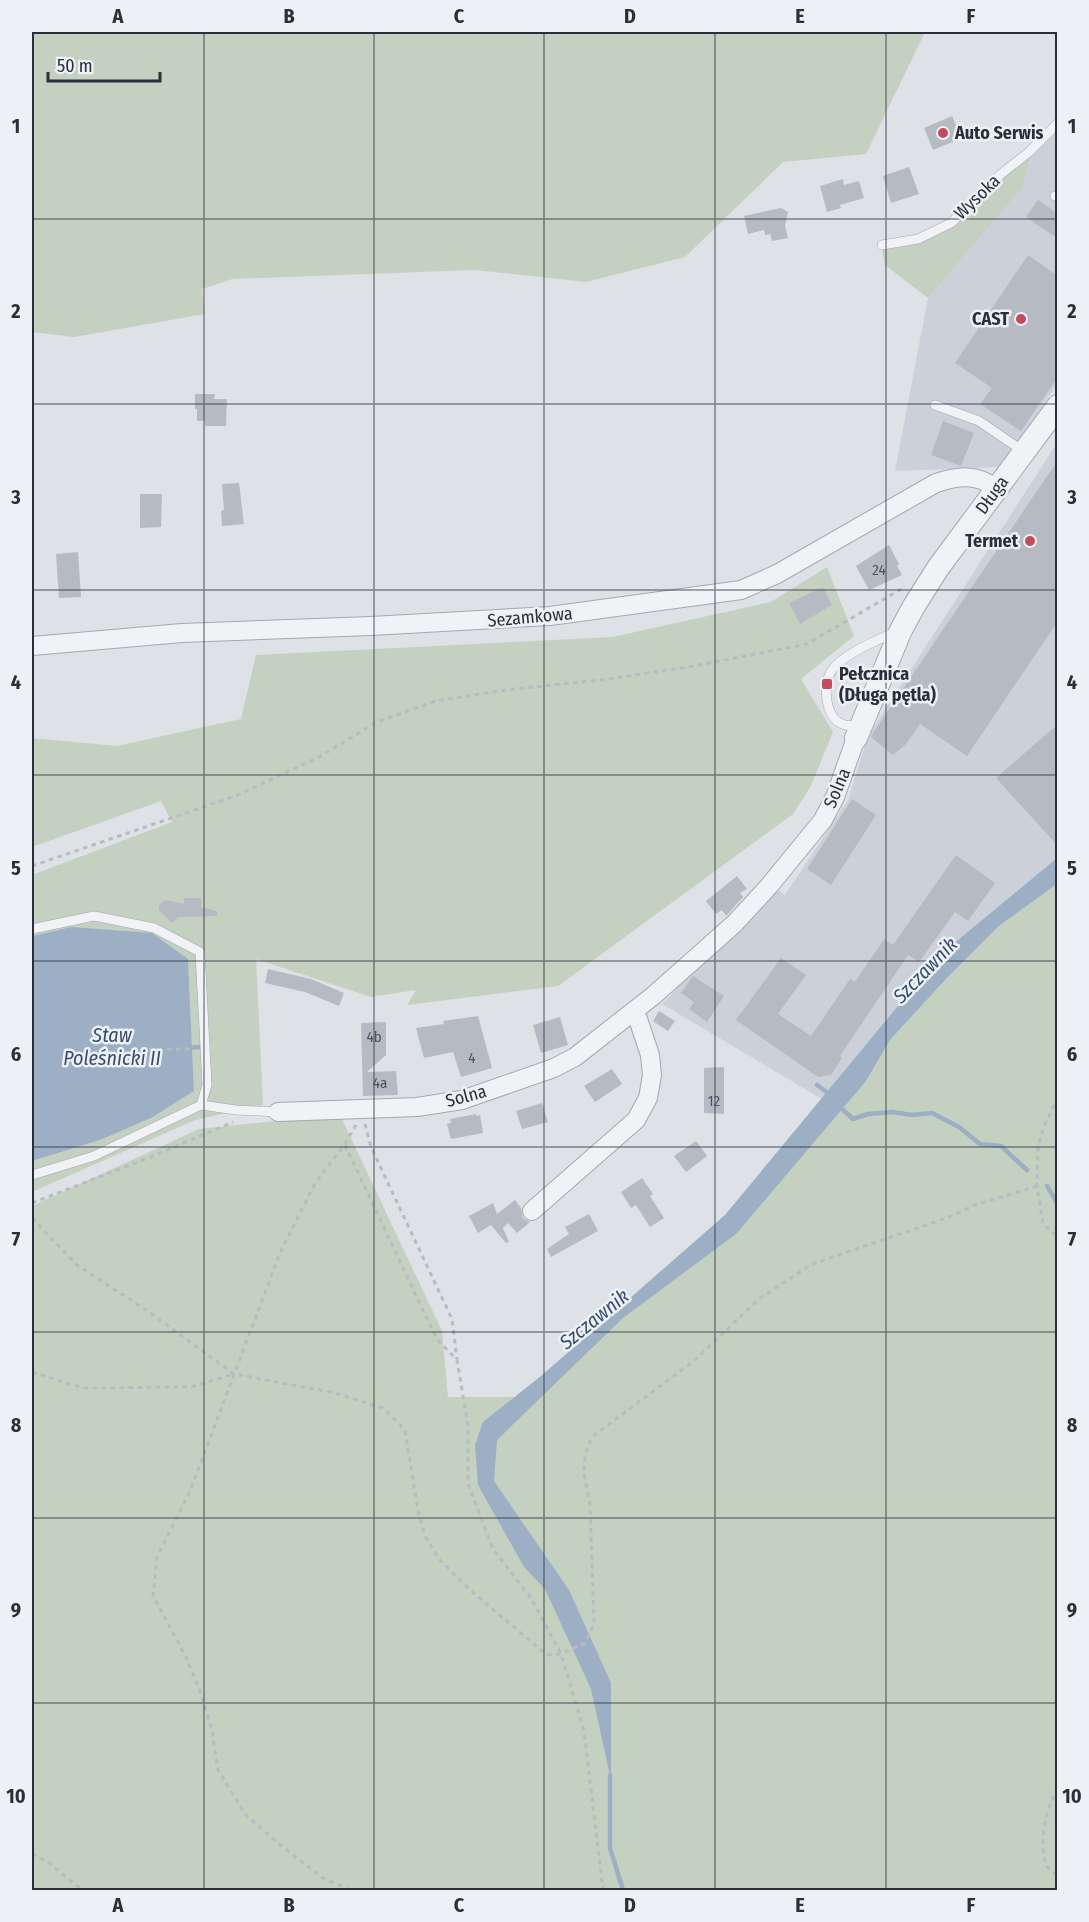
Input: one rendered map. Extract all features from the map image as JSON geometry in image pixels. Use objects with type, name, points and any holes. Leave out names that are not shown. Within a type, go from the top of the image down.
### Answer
[{"type":"street","name":"Długa","points":[[860,731],[900,630],[927,585],[1058,406]]},
{"type":"street","name":"Sezamkowa","points":[[32,646],[182,633],[550,616],[707,596],[741,590],[777,573],[936,483],[958,476],[981,480],[996,489]]},
{"type":"street","name":"Solna","points":[[278,1112],[417,1107],[462,1100],[534,1075],[575,1057],[633,1013],[734,924],[769,886],[823,820],[835,797],[860,731]]},
{"type":"street","points":[[532,1211],[636,1120],[648,1098],[652,1075],[650,1055],[638,1019],[633,1013]]},
{"type":"lane","name":"Wysoka","points":[[882,245],[918,239],[951,223],[1058,123]]},
{"type":"lane","points":[[935,405],[979,421],[1024,452]]},
{"type":"lane","points":[[860,731],[834,718],[828,705],[827,684],[831,671],[840,662],[869,644],[900,630]]},
{"type":"lane","points":[[32,929],[94,916],[154,928],[200,952],[207,1085],[201,1105]]},
{"type":"lane","points":[[32,1175],[94,1155],[201,1105],[236,1110],[278,1112]]},
{"type":"path","points":[[32,866],[238,795],[319,757],[377,722],[436,701],[694,666],[807,644],[915,582],[927,585]]},
{"type":"path","points":[[140,1049],[190,1049]]},
{"type":"path","points":[[1058,1096],[1043,1129],[1038,1147],[1037,1186],[1043,1224],[1058,1237]]},
{"type":"path","points":[[350,1890],[323,1878],[245,1814],[218,1770],[212,1731],[200,1691],[186,1657],[153,1596],[157,1557],[190,1491],[280,1252],[315,1183],[345,1144],[363,1110]]},
{"type":"path","points":[[363,1110],[371,1147],[453,1319],[468,1426],[468,1484],[493,1549],[531,1598],[561,1654],[584,1731],[603,1890]]},
{"type":"path","points":[[32,1203],[235,1121]]},
{"type":"path","points":[[345,1144],[436,1338],[457,1360]]},
{"type":"path","points":[[32,1218],[77,1265],[149,1312],[234,1374],[335,1393],[383,1408],[405,1430],[419,1516],[426,1538],[439,1559],[470,1590],[547,1655],[561,1654],[585,1643],[594,1624],[590,1505],[584,1474],[585,1455],[592,1437],[695,1360],[759,1299],[812,1264],[947,1218],[975,1205],[1037,1186]]},
{"type":"path","points":[[32,1372],[83,1388],[191,1387],[234,1374]]},
{"type":"path","points":[[1058,1788],[1046,1817],[1043,1844],[1047,1866],[1058,1876]]},
{"type":"path","points":[[32,1854],[48,1862],[82,1890]]},
{"type":"shaded area","points":[[1057,128],[1057,384],[1000,467],[895,471],[928,298],[1023,187],[1030,157]]},
{"type":"shaded area","points":[[1057,443],[1057,858],[941,954],[822,1099],[662,1004],[776,888],[785,895],[848,800],[868,736]]},
{"type":"green space","points":[[32,32],[925,32],[866,154],[783,162],[685,257],[586,282],[475,270],[232,279],[202,289],[205,314],[74,337],[32,332]]},
{"type":"green space","points":[[1030,157],[1023,187],[928,298],[885,265],[882,250],[921,243],[950,228],[1004,176]]},
{"type":"green space","points":[[827,567],[854,636],[801,679],[833,732],[810,788],[793,814],[558,986],[407,1005],[416,990],[371,997],[256,959],[263,1105],[195,1120],[32,1192],[32,1161],[100,1140],[151,1118],[194,1091],[188,959],[71,927],[32,936],[32,875],[172,822],[161,801],[32,847],[32,738],[117,746],[241,719],[256,655],[613,637],[771,602]]},
{"type":"green space","points":[[1057,884],[1057,1890],[32,1890],[32,1206],[199,1129],[341,1117],[442,1331],[448,1397],[540,1397],[866,1081],[890,1040],[999,926]]},
{"type":"water","points":[[1057,858],[1057,884],[999,926],[890,1040],[866,1081],[736,1234],[623,1318],[497,1440],[494,1481],[569,1590],[611,1683],[611,1780],[591,1689],[545,1589],[524,1567],[478,1485],[475,1445],[483,1422],[541,1376],[725,1215],[941,954]]},
{"type":"water","name":"Staw Poleśnicki II","points":[[71,927],[152,933],[188,959],[194,1091],[151,1118],[100,1140],[32,1161],[32,936]]},
{"type":"building","name":"Auto Serwis","points":[[952,116],[962,138],[933,150],[924,128]]},
{"type":"building","points":[[909,167],[919,194],[891,203],[883,176]]},
{"type":"building","points":[[843,179],[844,185],[859,181],[864,198],[840,205],[841,208],[827,212],[820,186]]},
{"type":"building","points":[[1038,200],[1058,214],[1058,239],[1026,217]]},
{"type":"building","points":[[781,208],[788,212],[785,226],[788,238],[772,241],[770,234],[765,235],[764,230],[748,234],[744,216]]},
{"type":"building","name":"CAST","points":[[1028,255],[1058,276],[1058,377],[1021,431],[980,404],[992,388],[955,363]]},
{"type":"building","points":[[195,394],[215,394],[214,399],[227,399],[226,426],[205,426],[205,421],[197,421]]},
{"type":"building","points":[[943,421],[974,433],[961,466],[931,455]]},
{"type":"building","name":"Termet","points":[[1058,460],[1058,621],[967,756],[920,724],[906,744],[893,755],[871,737],[873,733]]},
{"type":"building","points":[[239,483],[244,524],[222,526],[221,511],[224,510],[222,484]]},
{"type":"building","points":[[140,494],[162,494],[161,527],[140,528]]},
{"type":"building","points":[[889,545],[902,575],[869,590],[856,566]]},
{"type":"building","points":[[78,552],[81,597],[59,598],[56,554]]},
{"type":"building","points":[[823,587],[832,605],[800,624],[789,603]]},
{"type":"building","points":[[1058,724],[1058,846],[996,778]]},
{"type":"building","points":[[852,799],[876,815],[831,885],[807,869]]},
{"type":"building","points":[[956,855],[995,883],[968,921],[955,912],[919,962],[908,955],[840,1056],[842,1058],[831,1075],[818,1077],[736,1020],[781,958],[806,975],[778,1014],[811,1036],[850,979],[855,982],[884,939],[893,945]]},
{"type":"building","points":[[737,876],[747,889],[740,893],[743,897],[726,916],[722,910],[716,914],[706,901]]},
{"type":"building","points":[[184,898],[201,898],[201,907],[217,911],[217,916],[178,917],[172,923],[159,910],[159,905],[165,900],[184,904]]},
{"type":"building","points":[[268,969],[311,979],[344,993],[339,1006],[305,992],[265,983]]},
{"type":"building","points":[[693,976],[724,996],[707,1022],[689,1009],[694,1002],[681,993]]},
{"type":"building","points":[[659,1011],[675,1021],[668,1031],[653,1021]]},
{"type":"building","points":[[478,1016],[492,1068],[461,1077],[453,1052],[424,1058],[416,1028]]},
{"type":"building","points":[[560,1017],[568,1045],[541,1053],[533,1025]]},
{"type":"building","points":[[386,1022],[386,1055],[367,1072],[396,1071],[398,1095],[363,1096],[361,1023]]},
{"type":"building","points":[[724,1067],[724,1114],[704,1113],[704,1068]]},
{"type":"building","points":[[612,1069],[622,1084],[595,1102],[584,1086]]},
{"type":"building","points":[[542,1103],[548,1122],[522,1129],[516,1111]]},
{"type":"building","points":[[480,1115],[483,1133],[451,1139],[447,1124],[451,1123],[450,1119]]},
{"type":"building","points":[[696,1141],[707,1156],[686,1172],[674,1156]]},
{"type":"building","points":[[642,1178],[653,1194],[650,1196],[664,1218],[650,1227],[636,1205],[631,1208],[621,1192]]},
{"type":"building","points":[[515,1200],[521,1208],[523,1218],[530,1222],[517,1233],[508,1223],[503,1228],[509,1242],[506,1243],[491,1225],[478,1233],[469,1216],[493,1203],[497,1214]]},
{"type":"building","points":[[589,1214],[598,1231],[551,1257],[547,1249],[569,1234],[565,1227]]},
{"type":"waterway","points":[[187,1048],[200,1047]]},
{"type":"waterway","points":[[817,1085],[832,1096]]},
{"type":"waterway","points":[[839,1106],[853,1119],[868,1114],[892,1112],[912,1115],[932,1113],[959,1127],[980,1144],[1001,1146],[1027,1170]]},
{"type":"waterway","points":[[1047,1186],[1058,1204]]},
{"type":"waterway","name":"Szczawnik","points":[[610,1775],[610,1848],[623,1890]]},
{"type":"place","name":"Auto Serwis","points":[[943,133]]},
{"type":"place","name":"CAST","points":[[1021,319]]},
{"type":"place","name":"Termet","points":[[1030,541]]},
{"type":"place","name":"Pełcznica (Długa pętla)","points":[[827,684]]}]
